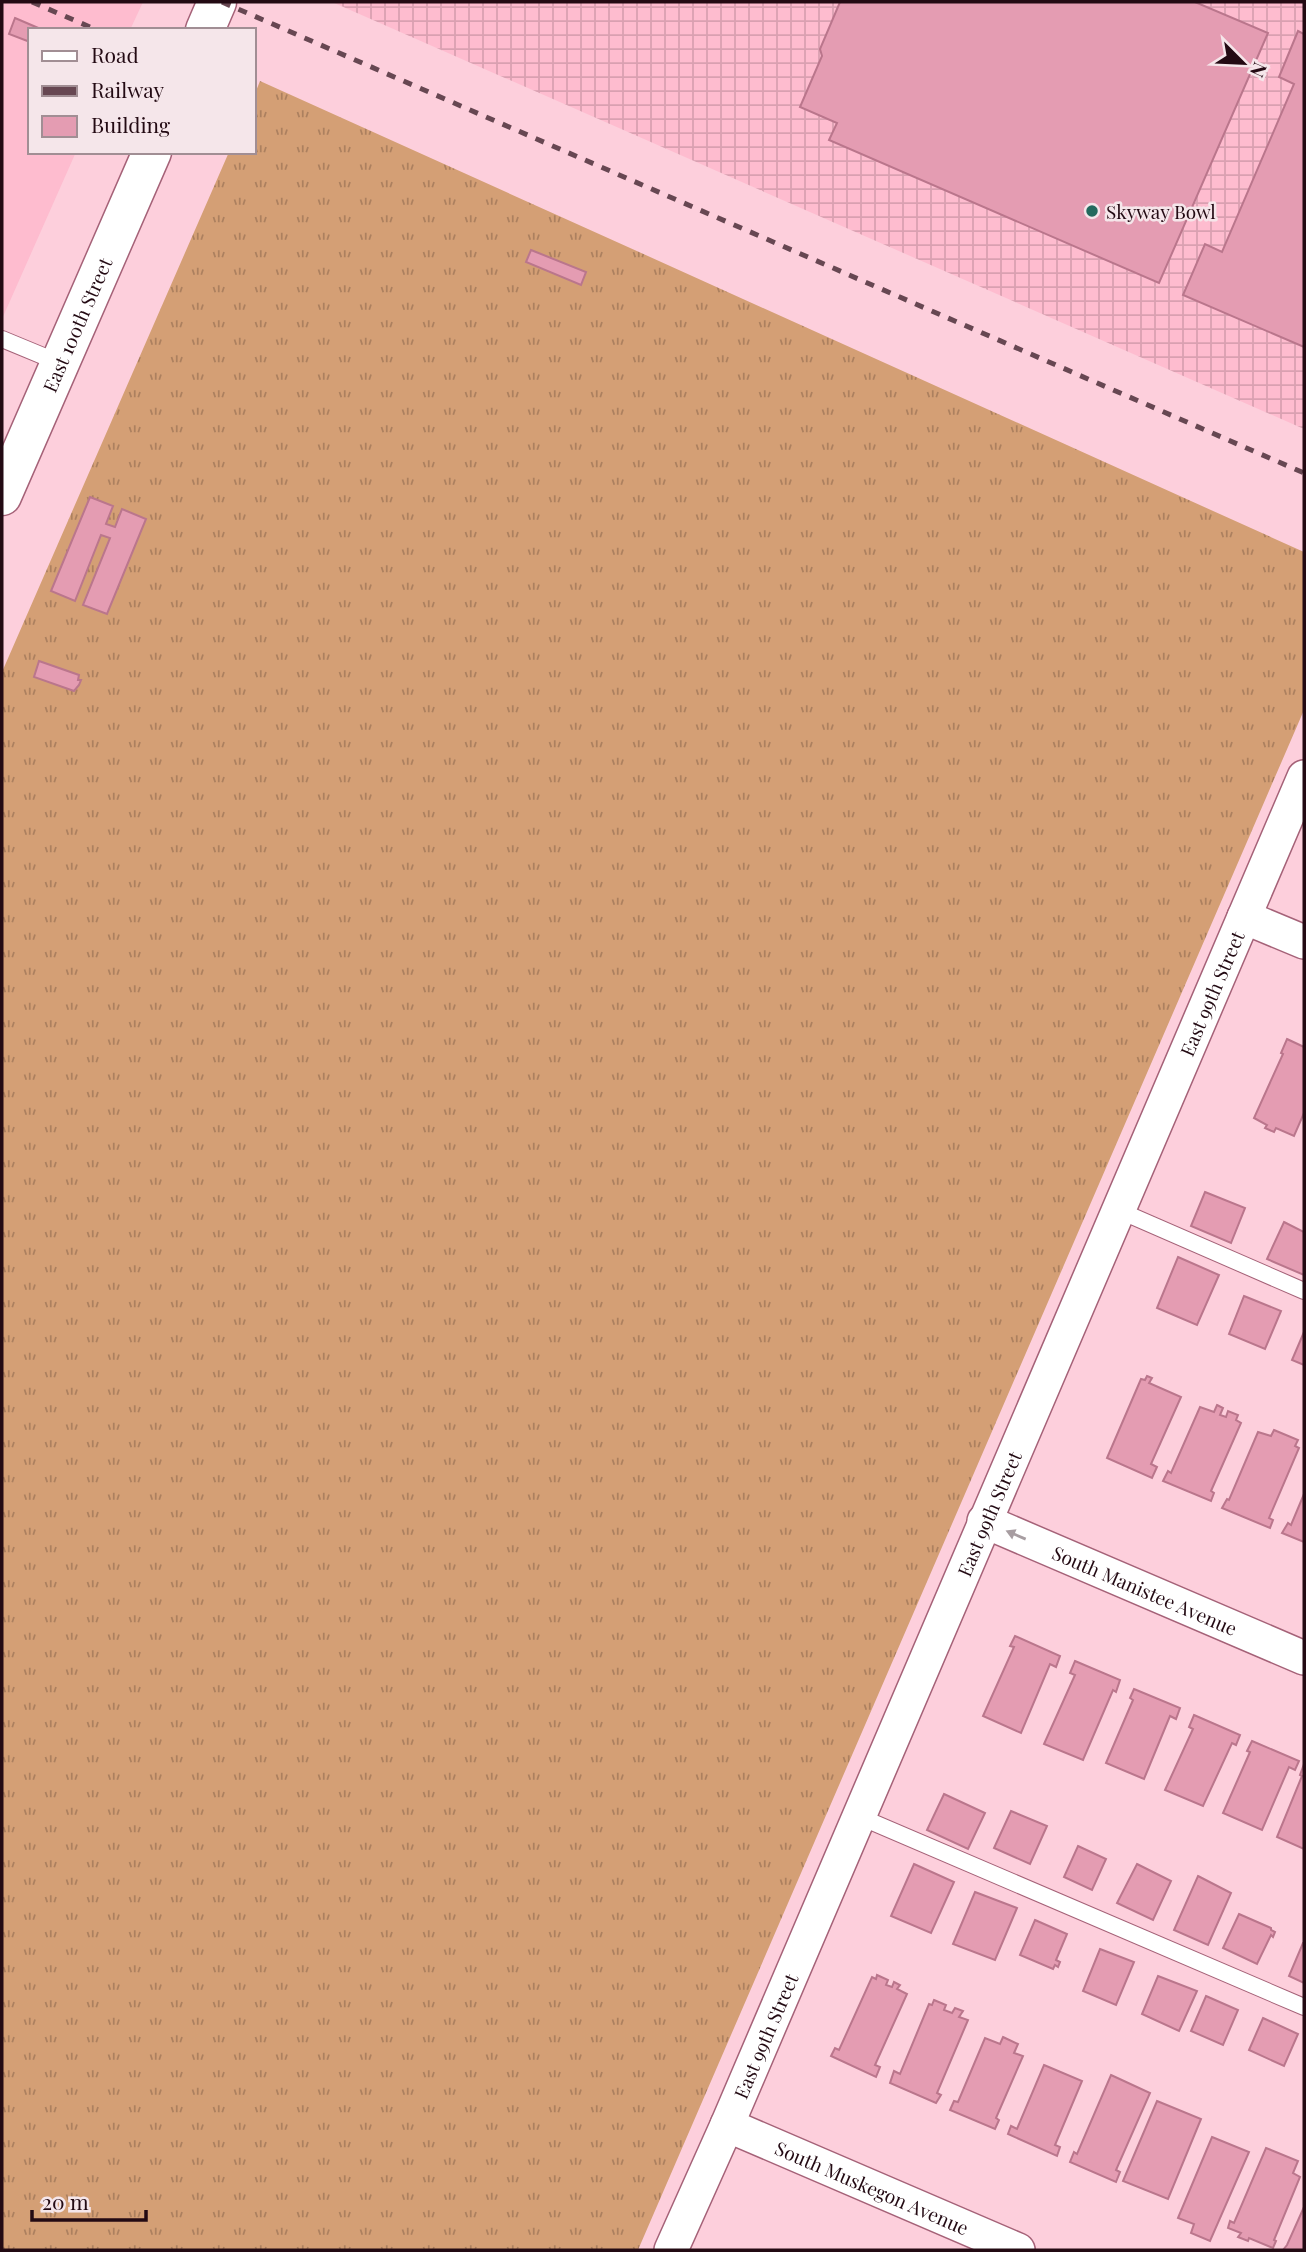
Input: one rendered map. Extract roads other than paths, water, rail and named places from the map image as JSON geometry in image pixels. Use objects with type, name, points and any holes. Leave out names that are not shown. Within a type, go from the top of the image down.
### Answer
[{"type":"main road","points":[[206,28],[217,2]]},
{"type":"main road","name":"East 100th Street","points":[[2,496],[151,154]]},
{"type":"street","name":"East 99th Street","points":[[671,2250],[1304,777]]},
{"type":"street","points":[[1244,917],[1304,942]]},
{"type":"street","name":"South Manistee Avenue","points":[[984,1521],[1304,1658]]},
{"type":"street","name":"South Muskegon Avenue","points":[[727,2125],[1018,2250]]},
{"type":"lane","points":[[2,339],[60,363]]},
{"type":"lane","points":[[1118,1210],[1304,1292]]},
{"type":"lane","points":[[859,1816],[1304,2007]]},
{"type":"railway","points":[[32,2],[92,28]]},
{"type":"railway","points":[[222,2],[1304,473]]},
{"type":"place","name":"Skyway Bowl","points":[[1092,211]]}]
